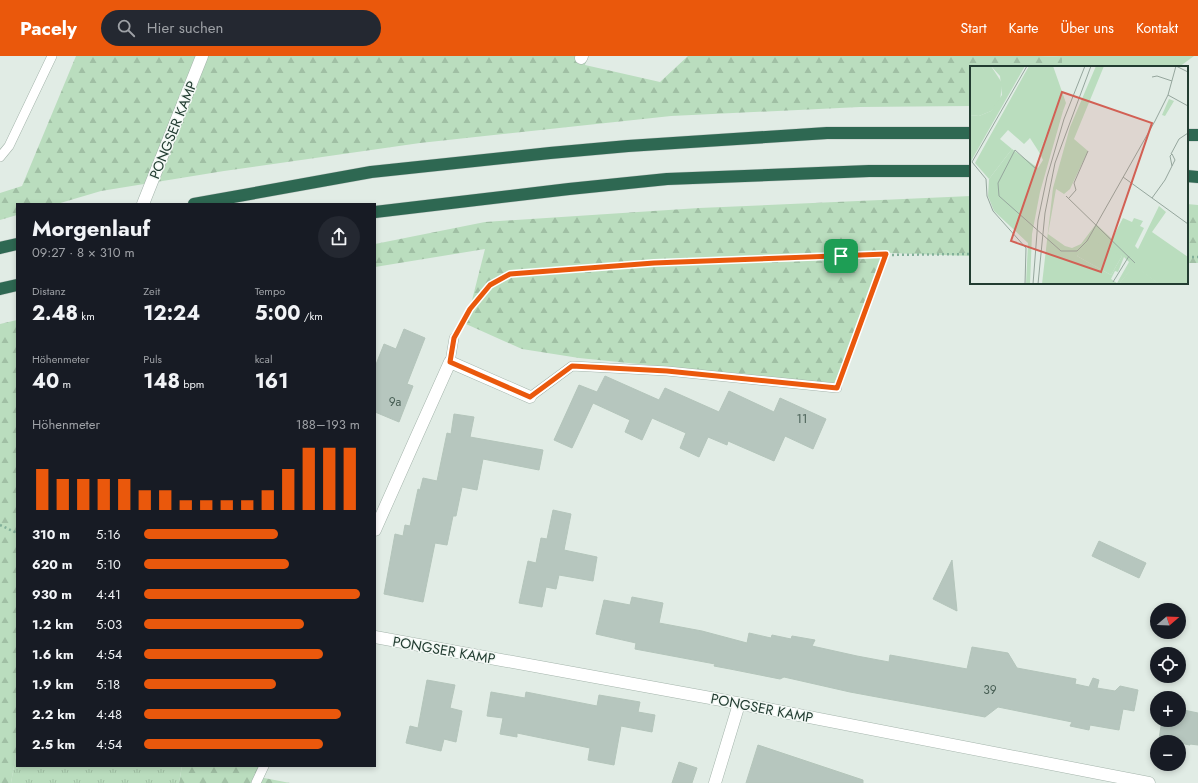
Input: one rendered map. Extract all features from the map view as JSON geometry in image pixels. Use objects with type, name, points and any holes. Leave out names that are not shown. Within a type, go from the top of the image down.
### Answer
[{"type":"highway","points":[[199,203],[371,172],[566,151],[827,133],[970,132]]},
{"type":"highway","points":[[376,212],[667,179],[869,171],[970,171]]},
{"type":"highway","points":[[1188,176],[1198,177]]},
{"type":"highway","points":[[0,248],[16,244]]},
{"type":"highway","points":[[0,289],[16,284]]},
{"type":"street","name":"PONGSER KAMP","points":[[143,203],[202,56]]},
{"type":"street","points":[[376,528],[450,362],[530,397]]},
{"type":"street","name":"PONGSER KAMP","points":[[376,637],[739,704],[1149,783]]},
{"type":"street","points":[[715,783],[739,704]]},
{"type":"lane","points":[[0,157],[9,146],[52,56]]},
{"type":"lane","points":[[450,362],[454,338]]},
{"type":"lane","points":[[530,397],[572,366],[667,371],[837,388]]},
{"type":"lane","points":[[256,783],[264,767]]},
{"type":"path","points":[[837,388],[886,254]]},
{"type":"path","points":[[454,338],[470,309],[479,297],[490,285],[510,274],[654,263],[886,254],[970,254]]},
{"type":"path","points":[[1188,256],[1198,257]]},
{"type":"path","points":[[0,525],[16,532]]},
{"type":"green space","points":[[76,56],[588,56],[585,65],[660,82],[688,56],[1062,57],[1062,66],[970,66],[970,106],[860,107],[671,116],[420,143],[224,171],[101,191],[60,203],[16,203],[16,215],[0,220],[0,193],[22,186]]},
{"type":"green space","points":[[1039,56],[1194,56],[1180,66],[1062,66],[1062,57]]},
{"type":"green space","points":[[970,196],[970,256],[889,253],[864,316],[834,384],[579,358],[522,349],[466,324],[485,249],[376,267],[376,244],[485,222],[699,208]]},
{"type":"green space","points":[[1188,204],[1198,205],[1198,263],[1188,263]]},
{"type":"green space","points":[[16,320],[16,754],[11,783],[0,783],[0,324]]},
{"type":"green space","points":[[16,754],[16,767],[182,767],[179,783],[11,783]]},
{"type":"green space","points":[[182,767],[264,767],[259,777],[290,783],[179,783]]},
{"type":"building","points":[[404,329],[425,338],[407,384],[413,386],[399,422],[376,412],[376,364],[384,344],[396,349]]},
{"type":"building","points":[[605,376],[659,400],[665,388],[719,412],[729,391],[774,412],[780,398],[826,419],[813,449],[785,436],[774,461],[728,441],[727,445],[708,437],[699,457],[680,448],[686,433],[652,418],[642,440],[625,432],[630,420],[593,403],[572,448],[554,440],[579,385],[597,392]]},
{"type":"building","points":[[454,414],[474,417],[470,437],[543,450],[539,470],[483,459],[477,490],[462,487],[456,516],[453,516],[447,545],[435,543],[423,602],[384,594],[395,534],[403,536],[405,525],[410,526],[418,489],[420,490],[423,478],[437,481],[447,433],[451,434]]},
{"type":"building","points":[[553,510],[571,514],[564,550],[597,557],[593,581],[559,575],[556,589],[546,587],[542,607],[519,603],[528,561],[536,563],[541,538],[547,539]]},
{"type":"building","points":[[1099,541],[1146,563],[1139,578],[1092,556]]},
{"type":"building","points":[[952,560],[957,611],[933,599]]},
{"type":"building","points":[[632,597],[663,603],[659,623],[702,631],[747,643],[749,633],[771,638],[772,635],[791,639],[792,636],[815,640],[812,646],[857,656],[889,662],[890,655],[967,669],[972,647],[1008,653],[1017,668],[1076,679],[1075,684],[1089,687],[1093,678],[1099,680],[1097,688],[1115,691],[1120,686],[1138,690],[1134,711],[1123,709],[1119,730],[1090,725],[1089,730],[1070,726],[1072,722],[998,707],[985,717],[850,692],[784,677],[780,679],[714,666],[715,664],[635,649],[636,643],[596,634],[604,600],[630,605]]},
{"type":"building","points":[[427,680],[455,685],[450,708],[462,711],[456,742],[444,739],[441,751],[406,743],[410,726],[418,728]]},
{"type":"building","points":[[491,692],[525,698],[526,692],[597,706],[599,695],[640,702],[638,712],[655,715],[652,732],[621,726],[614,765],[588,760],[590,748],[517,733],[517,737],[500,734],[503,718],[487,716]]},
{"type":"building","points":[[1186,710],[1198,713],[1198,745],[1186,744],[1186,735],[1160,735],[1161,727],[1186,727]]},
{"type":"building","points":[[758,745],[863,780],[863,783],[746,783]]},
{"type":"building","points":[[679,762],[697,768],[692,783],[672,783]]},
{"type":"route","points":[[886,254],[837,388],[667,371],[572,366],[530,397],[450,362],[454,338],[470,309],[490,285],[510,274],[654,263],[841,256],[886,254]]}]
